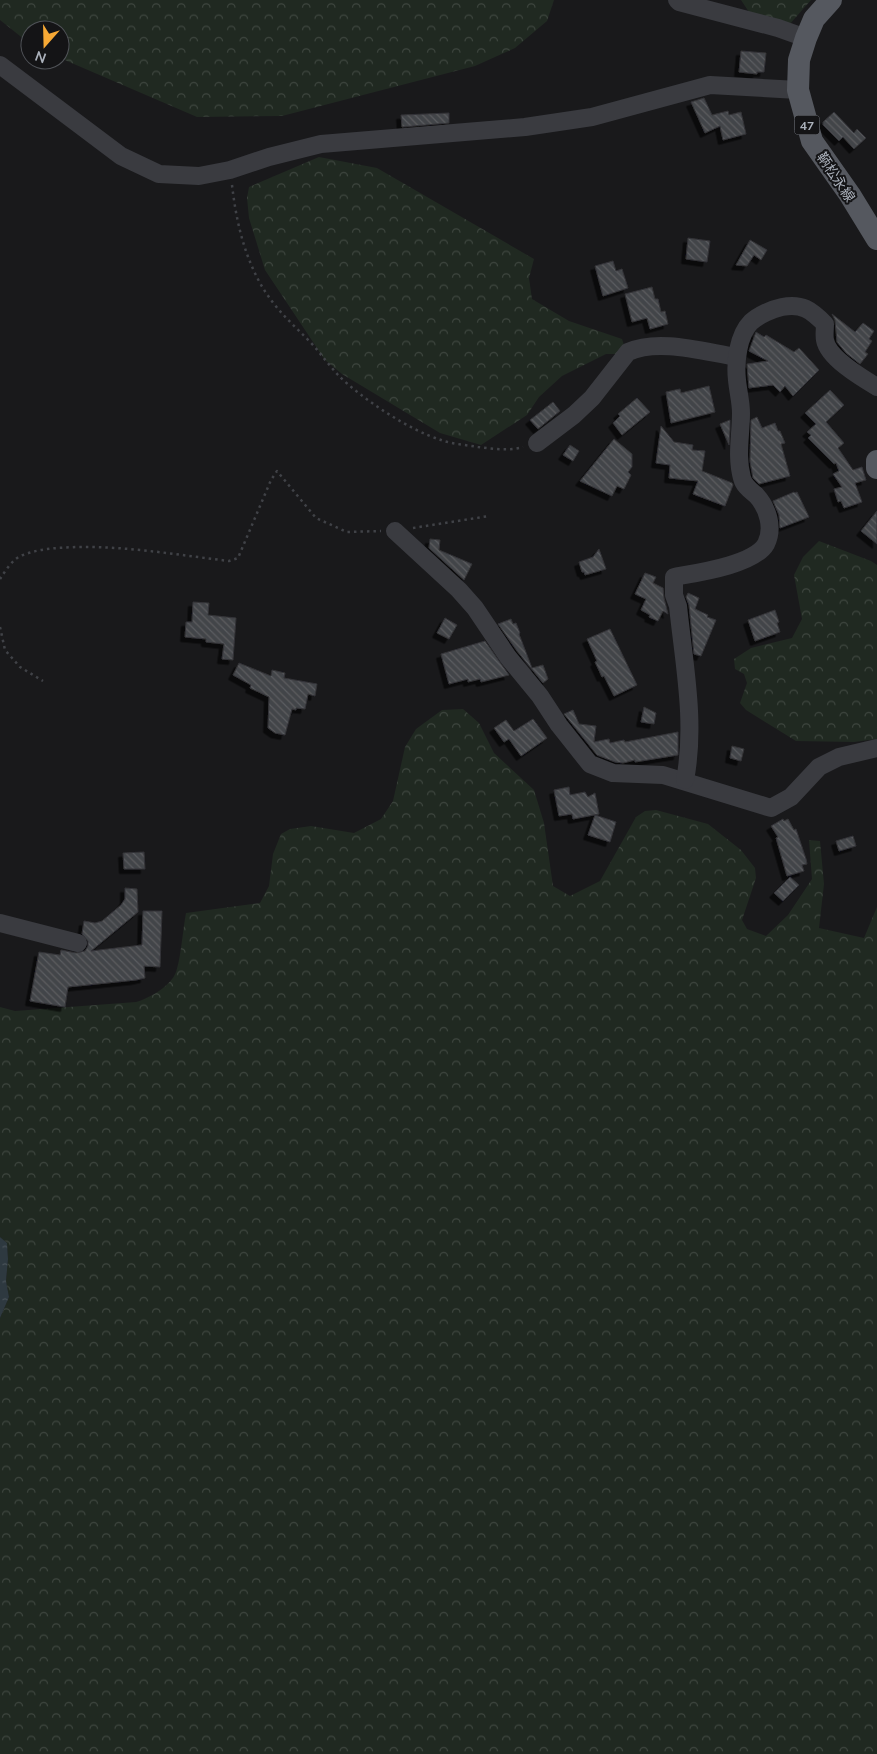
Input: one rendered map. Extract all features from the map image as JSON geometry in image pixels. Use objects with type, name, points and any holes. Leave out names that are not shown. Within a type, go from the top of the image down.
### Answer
[{"type":"main road","name":"鞆松永線","points":[[830,0],[814,20],[806,38],[799,60],[798,90],[812,141],[877,239]]},
{"type":"main road","points":[[877,461],[877,468]]},
{"type":"street","points":[[677,0],[778,28],[806,38]]},
{"type":"street","points":[[0,65],[121,156],[159,174],[199,176],[230,170],[269,157],[320,144],[525,127],[592,117],[710,85],[798,90]]},
{"type":"street","points":[[685,780],[688,765],[690,718],[678,606],[674,595],[674,577],[735,564],[756,553],[766,545],[770,525],[768,514],[757,496],[748,489],[742,480],[739,462],[741,410],[737,379],[737,357],[743,336],[752,322],[773,309],[793,305],[813,312],[825,324],[825,342],[832,354],[856,374],[877,387]]},
{"type":"street","points":[[537,443],[574,415],[592,398],[628,352],[656,345],[737,357]]},
{"type":"street","points":[[395,531],[459,590],[475,608],[508,657],[540,696],[559,725],[590,764],[613,773],[663,775],[685,780],[771,808],[791,797],[819,767],[839,756],[877,748]]},
{"type":"street","points":[[0,923],[78,943]]},
{"type":"path","points":[[230,170],[235,213],[247,256],[261,284],[274,305],[292,326],[313,345],[339,376],[405,424],[441,440],[495,449],[518,448],[537,443]]},
{"type":"path","points":[[0,579],[8,566],[22,555],[50,548],[98,547],[229,561],[238,558],[271,480],[277,471],[316,518],[347,532],[395,531],[489,516]]},
{"type":"path","points":[[0,627],[5,650],[20,666],[43,681]]},
{"type":"green space","points":[[0,0],[554,0],[547,21],[515,48],[475,66],[282,116],[197,117],[70,62],[70,20],[20,20],[20,36],[0,20]]},
{"type":"green space","points":[[741,0],[811,0],[789,25],[749,12]]},
{"type":"green space","points":[[319,157],[377,168],[534,259],[529,278],[532,299],[569,321],[622,339],[627,354],[606,354],[562,376],[539,397],[527,415],[481,445],[440,433],[342,374],[325,360],[265,270],[249,218],[247,198],[249,187]]},
{"type":"green space","points":[[819,541],[877,565],[877,739],[854,742],[796,741],[746,710],[740,703],[747,683],[744,674],[735,669],[734,659],[751,648],[792,638],[802,619],[794,575],[803,557]]},
{"type":"green space","points":[[463,709],[479,723],[494,753],[534,790],[544,823],[553,886],[570,896],[600,881],[636,817],[645,811],[656,810],[708,824],[741,850],[755,868],[756,878],[742,920],[747,929],[766,936],[788,915],[812,879],[809,840],[820,841],[824,884],[819,928],[864,938],[877,907],[877,1754],[0,1754],[0,1318],[9,1297],[6,1281],[7,1243],[0,1237],[0,1007],[15,1011],[136,1002],[159,991],[170,982],[176,972],[186,913],[260,903],[269,886],[273,854],[281,834],[290,829],[311,826],[354,833],[381,819],[393,801],[405,747],[416,729],[442,710]]},
{"type":"water","points":[[0,1237],[7,1243],[6,1281],[9,1297],[0,1318]]},
{"type":"building","points":[[741,51],[766,53],[764,72],[757,72],[757,74],[739,72]]},
{"type":"building","points":[[704,98],[712,115],[728,111],[729,115],[741,112],[746,134],[723,140],[720,126],[705,133],[691,102]]},
{"type":"building","points":[[834,112],[854,133],[857,129],[866,138],[854,149],[843,137],[839,141],[823,125],[823,122]]},
{"type":"building","points":[[449,113],[449,123],[402,127],[401,115]]},
{"type":"building","points":[[688,238],[710,241],[707,262],[686,259]]},
{"type":"building","points":[[750,240],[767,250],[761,260],[754,255],[747,266],[736,265]]},
{"type":"building","points":[[613,261],[616,271],[622,269],[628,288],[603,296],[595,266]]},
{"type":"building","points":[[652,287],[655,299],[658,299],[661,312],[665,311],[668,324],[650,329],[647,318],[632,322],[625,294]]},
{"type":"building","points":[[832,314],[855,332],[863,323],[874,331],[869,339],[872,341],[865,352],[868,354],[860,364],[846,353],[837,342],[835,320]]},
{"type":"building","points":[[756,332],[764,337],[766,335],[794,352],[799,348],[819,370],[793,396],[785,386],[780,392],[773,385],[749,388],[747,364],[768,361],[749,351]]},
{"type":"building","points":[[709,386],[715,412],[671,423],[666,392],[680,389],[681,393]]},
{"type":"building","points":[[830,390],[844,405],[826,422],[844,443],[838,448],[853,470],[862,467],[866,480],[855,483],[862,502],[844,508],[841,501],[838,502],[834,489],[842,487],[833,474],[839,471],[836,463],[834,464],[808,438],[811,435],[807,432],[816,424],[805,413]]},
{"type":"building","points":[[637,398],[650,412],[622,435],[613,423],[620,416],[618,414]]},
{"type":"building","points":[[553,402],[560,411],[538,429],[530,420]]},
{"type":"building","points":[[757,417],[762,428],[775,423],[778,431],[780,431],[785,443],[781,444],[790,476],[759,484],[753,478],[750,461],[751,420]]},
{"type":"building","points":[[730,420],[730,429],[729,445],[720,424]]},
{"type":"building","points":[[661,426],[674,442],[693,445],[692,450],[705,451],[702,471],[732,483],[733,485],[725,506],[693,494],[698,481],[669,478],[670,465],[656,463]]},
{"type":"building","points":[[614,439],[632,454],[632,467],[628,472],[631,475],[624,489],[617,486],[612,496],[580,481]]},
{"type":"building","points":[[570,445],[579,451],[573,461],[563,455]]},
{"type":"building","points":[[797,492],[809,517],[780,528],[779,515],[773,501]]},
{"type":"building","points":[[877,511],[877,544],[861,531]]},
{"type":"building","points":[[430,539],[440,540],[439,550],[472,564],[464,580],[429,548]]},
{"type":"building","points":[[599,549],[606,569],[585,575],[579,562],[593,557]]},
{"type":"building","points":[[645,573],[656,577],[653,583],[663,588],[668,614],[663,611],[658,621],[649,617],[650,615],[641,610],[646,599],[635,594]]},
{"type":"building","points":[[688,593],[699,598],[695,609],[708,615],[707,617],[716,620],[701,656],[694,654],[689,605],[686,597]]},
{"type":"building","points":[[193,602],[209,603],[208,615],[236,618],[233,660],[222,659],[224,644],[206,642],[206,639],[185,637],[186,622],[192,622]]},
{"type":"building","points":[[775,610],[780,632],[755,641],[748,620]]},
{"type":"building","points":[[445,618],[457,625],[449,639],[437,633]]},
{"type":"building","points":[[511,619],[513,624],[516,623],[532,668],[543,665],[548,679],[543,683],[498,624]]},
{"type":"building","points":[[610,629],[637,685],[614,696],[604,676],[602,677],[587,639]]},
{"type":"building","points":[[485,641],[509,675],[481,682],[480,679],[468,682],[468,679],[449,684],[441,654]]},
{"type":"building","points":[[239,663],[271,676],[272,670],[285,673],[284,678],[317,684],[315,696],[308,694],[305,709],[292,709],[285,735],[275,733],[268,728],[269,697],[250,688],[251,685],[233,675]]},
{"type":"building","points":[[644,707],[656,713],[654,724],[641,722]]},
{"type":"building","points":[[573,710],[579,724],[596,726],[594,742],[609,739],[610,743],[624,740],[625,742],[678,732],[678,755],[623,763],[597,755],[564,714]]},
{"type":"building","points":[[533,719],[547,738],[521,756],[509,739],[504,742],[494,728],[506,720],[514,731]]},
{"type":"building","points":[[732,746],[744,749],[741,761],[730,758]]},
{"type":"building","points":[[569,787],[570,795],[585,792],[588,797],[595,793],[599,814],[573,819],[572,814],[559,816],[554,790]]},
{"type":"building","points":[[595,815],[616,822],[610,842],[588,835]]},
{"type":"building","points":[[783,819],[784,821],[788,819],[794,830],[796,829],[807,864],[802,865],[804,871],[787,876],[776,838],[778,837],[771,826]]},
{"type":"building","points":[[853,836],[856,846],[839,851],[836,841]]},
{"type":"building","points":[[144,852],[145,869],[124,869],[123,853]]},
{"type":"building","points":[[790,877],[799,885],[783,901],[774,893]]},
{"type":"building","points":[[125,888],[137,889],[138,912],[91,951],[142,945],[143,911],[162,911],[160,967],[144,966],[145,978],[136,980],[68,987],[65,1007],[30,1001],[39,952],[60,955],[61,950],[76,953],[85,951],[88,941],[82,934],[84,921],[95,923],[102,921],[121,905],[125,899]]}]
